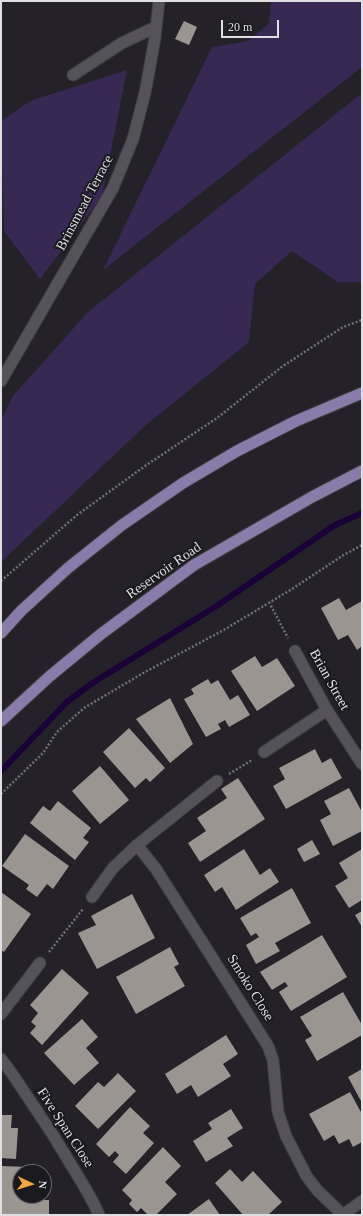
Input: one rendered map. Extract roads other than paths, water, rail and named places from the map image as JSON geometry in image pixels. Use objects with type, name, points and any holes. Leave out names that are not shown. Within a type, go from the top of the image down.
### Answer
[{"type":"main road","points":[[1,632],[21,611],[68,568],[122,525],[183,483],[237,451],[296,421],[362,393]]},
{"type":"main road","name":"Reservoir Road","points":[[1,721],[50,676],[101,634],[194,566],[305,501],[362,471]]},
{"type":"street","name":"Brinsmead Terrace","points":[[1,381],[113,188],[133,139],[145,93],[159,1]]},
{"type":"street","points":[[73,75],[122,43],[156,27]]},
{"type":"street","name":"Brian Street","points":[[295,651],[327,710],[362,764]]},
{"type":"street","points":[[264,752],[327,710]]},
{"type":"street","points":[[92,897],[113,868],[137,845],[218,781]]},
{"type":"street","name":"Smoko Close","points":[[137,845],[156,869],[268,1046],[273,1060],[275,1073],[278,1112],[286,1136],[307,1177],[318,1191],[343,1215]]},
{"type":"street","points":[[1,1014],[40,963]]},
{"type":"street","name":"Five Span Close","points":[[1,1060],[11,1072],[53,1135],[84,1186],[99,1215]]},
{"type":"street","points":[[343,1215],[362,1201]]},
{"type":"waterway","points":[[1,771],[67,702],[91,684],[218,605],[335,525],[362,513]]}]
